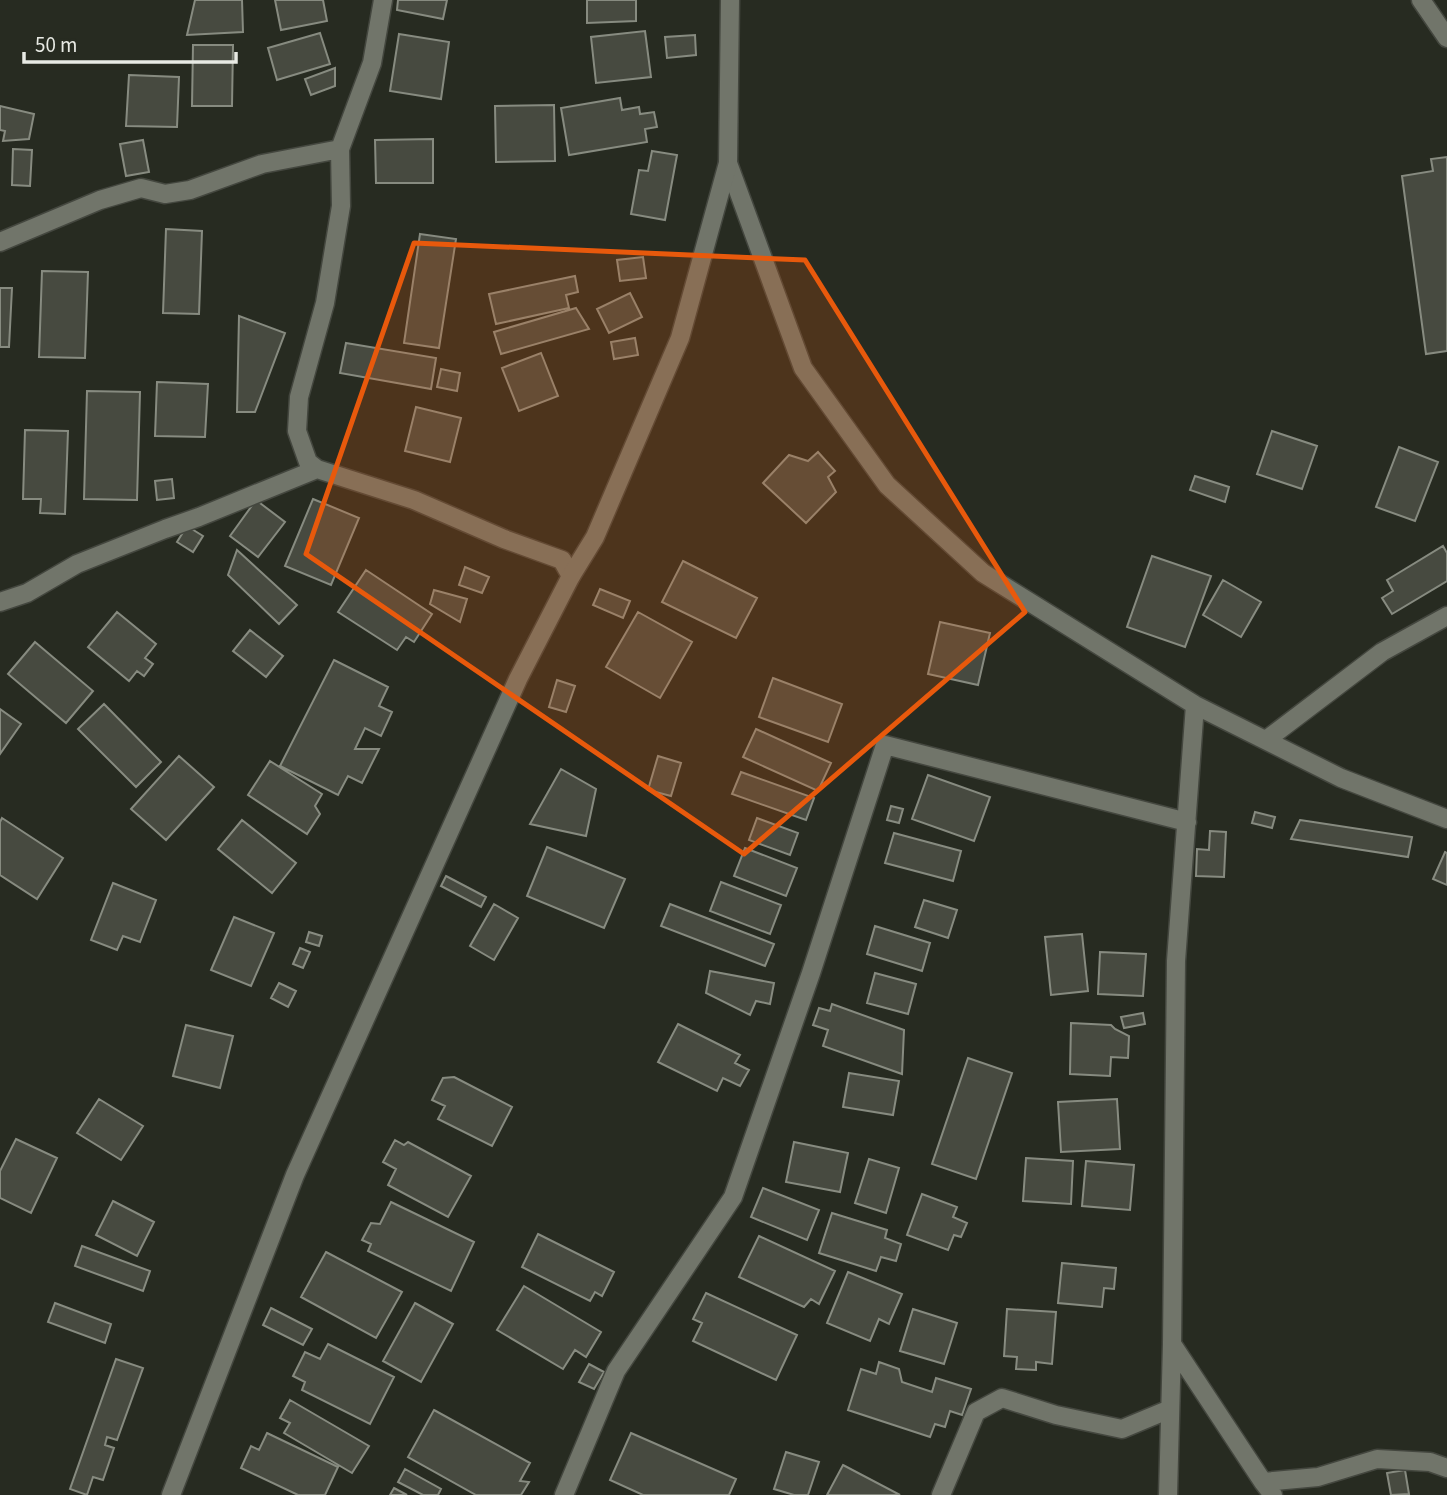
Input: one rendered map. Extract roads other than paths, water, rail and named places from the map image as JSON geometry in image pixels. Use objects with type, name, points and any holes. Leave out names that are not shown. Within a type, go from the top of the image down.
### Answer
[{"type":"street","points":[[383,0],[372,63],[340,149],[341,206],[327,291],[299,397],[297,431],[308,462],[317,469],[414,500],[504,539],[562,560],[571,576]]},
{"type":"street","points":[[171,1495],[295,1175],[518,679],[571,576],[595,537],[680,338],[728,163],[730,0]]},
{"type":"street","points":[[1421,0],[1447,38]]},
{"type":"street","points":[[0,242],[100,200],[141,188],[165,194],[190,190],[262,164],[340,149]]},
{"type":"street","points":[[728,163],[803,368],[887,485],[983,573],[1195,705],[1341,778],[1447,819]]},
{"type":"street","points":[[0,602],[27,593],[78,564],[317,469]]},
{"type":"street","points":[[1266,740],[1382,652],[1447,616]]},
{"type":"street","points":[[1168,1495],[1176,961],[1195,705]]},
{"type":"street","points":[[564,1495],[616,1371],[733,1197],[811,973],[885,745],[1187,822]]},
{"type":"street","points":[[1172,1344],[1268,1489],[1377,1459],[1430,1462],[1447,1468]]},
{"type":"street","points":[[941,1495],[976,1412],[1002,1398],[1056,1415],[1122,1429],[1170,1409]]}]
